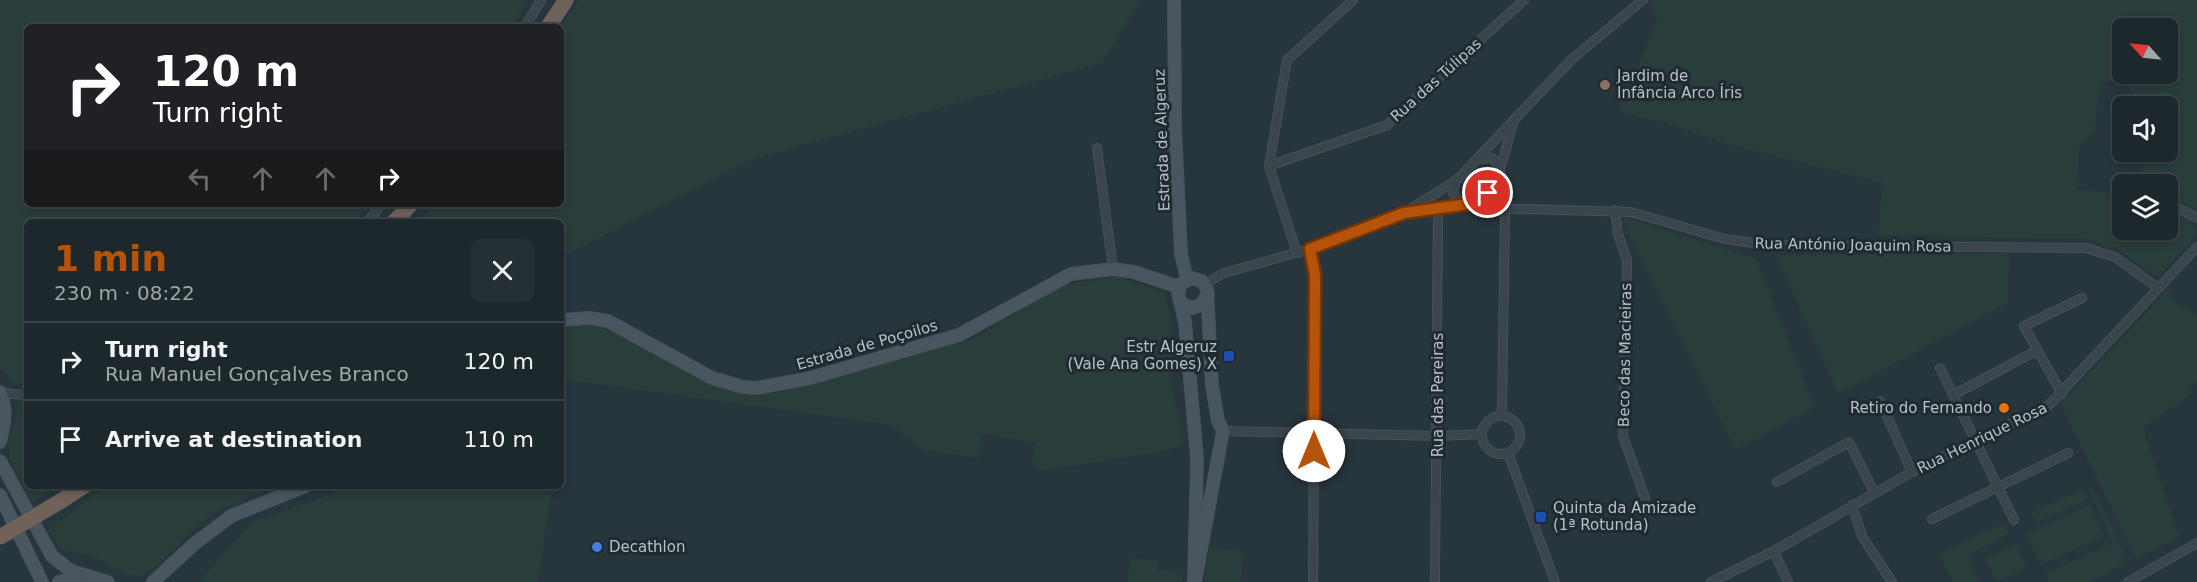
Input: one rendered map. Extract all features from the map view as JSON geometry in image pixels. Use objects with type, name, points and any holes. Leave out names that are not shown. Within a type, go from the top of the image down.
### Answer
[{"type":"highway","points":[[550,24],[566,0]]},
{"type":"highway","points":[[397,219],[408,207]]},
{"type":"highway","points":[[0,537],[79,489]]},
{"type":"main road","name":"Estrada de Algeruz","points":[[1174,0],[1176,163],[1183,283],[1179,297],[1183,304],[1197,458],[1194,582]]},
{"type":"main road","name":"Estrada de Poçoilos","points":[[564,320],[590,318],[608,321],[712,378],[743,387],[757,388],[810,378],[959,335],[1071,274],[1113,269],[1183,283]]},
{"type":"main road","points":[[1183,283],[1199,279],[1206,289],[1201,306],[1192,308],[1183,304]]},
{"type":"main road","name":"Estrada de Algeruz","points":[[1194,582],[1221,429],[1212,385],[1211,322],[1206,289]]},
{"type":"main road","points":[[0,393],[6,406],[1,437]]},
{"type":"main road","points":[[1208,417],[1221,429],[1215,444],[1204,444],[1196,437],[1195,429],[1208,417]]},
{"type":"main road","points":[[0,461],[52,556],[71,571],[108,582]]},
{"type":"main road","points":[[153,582],[193,544],[231,516],[298,489]]},
{"type":"main road","points":[[0,495],[42,582]]},
{"type":"main road","points":[[59,582],[84,574]]},
{"type":"street","points":[[527,24],[541,0]]},
{"type":"street","points":[[1297,254],[1269,166],[1287,60],[1353,0]]},
{"type":"street","name":"Rua das Túlipas","points":[[1269,166],[1387,125],[1524,0]]},
{"type":"street","points":[[1206,289],[1224,273],[1297,254],[1404,213],[1456,180],[1476,161],[1500,131],[1516,118],[1571,60],[1643,0]]},
{"type":"street","points":[[1404,213],[1475,203],[1488,193],[1494,186],[1516,118]]},
{"type":"street","points":[[1097,148],[1113,269]]},
{"type":"street","points":[[1476,161],[1487,156],[1497,162],[1504,186],[1502,415]]},
{"type":"street","points":[[1456,180],[1453,192],[1456,198],[1466,204]]},
{"type":"street","name":"Rua António Joaquim Rosa","points":[[1466,204],[1483,208],[1615,210],[1640,213],[1725,239],[1769,245],[2086,248],[2115,257],[2158,288]]},
{"type":"street","name":"Rua das Pereiras","points":[[1435,582],[1438,436],[1438,209]]},
{"type":"street","points":[[2178,209],[2197,218]]},
{"type":"street","name":"Beco das Macieiras","points":[[1615,210],[1618,234],[1627,260],[1623,436],[1645,498]]},
{"type":"street","name":"Rua Henrique Rosa","points":[[1711,582],[1774,551],[1912,472],[2044,408],[2062,394],[2197,247]]},
{"type":"street","points":[[1310,249],[1315,275],[1313,582]]},
{"type":"street","points":[[2062,394],[2024,326],[2082,298]]},
{"type":"street","points":[[1953,395],[2036,351]]},
{"type":"street","points":[[1940,368],[2014,520]]},
{"type":"street","points":[[0,393],[24,395]]},
{"type":"street","points":[[1880,401],[1912,472]]},
{"type":"street","points":[[1502,415],[1515,421],[1520,434],[1518,442],[1508,453],[1493,452],[1487,448],[1482,434],[1488,420],[1502,415]]},
{"type":"street","points":[[1221,429],[1314,434],[1438,436],[1482,434]]},
{"type":"street","points":[[1777,482],[1849,442],[1874,492]]},
{"type":"street","points":[[1508,453],[1555,582]]},
{"type":"street","points":[[1932,519],[2068,453]]},
{"type":"street","points":[[1852,505],[1862,536],[1892,582]]},
{"type":"street","points":[[2128,582],[2197,543]]},
{"type":"street","points":[[1774,551],[1788,582]]},
{"type":"green space","points":[[0,0],[528,0],[513,24],[24,24],[24,207],[366,207],[356,219],[24,219],[24,386],[13,383],[0,367]]},
{"type":"green space","points":[[578,0],[1141,0],[1102,63],[753,159],[564,255],[564,219],[423,219],[432,207],[564,207],[564,24],[562,24]]},
{"type":"green space","points":[[1655,0],[2197,0],[2197,210],[2178,201],[2178,174],[2141,174],[2147,162],[2178,162],[2178,96],[2136,96],[2126,85],[2122,84],[2178,84],[2178,18],[2112,18],[2112,82],[2101,79],[2094,131],[2079,146],[2077,190],[2112,193],[2112,240],[2178,240],[2178,214],[2188,220],[2197,231],[2193,240],[2160,275],[2153,275],[2119,250],[2085,239],[1878,235],[1883,183],[1727,144],[1662,122],[1619,112],[1658,19],[1649,5]]},
{"type":"green space","points":[[1624,217],[1756,259],[1815,407],[1736,450],[1623,223]]},
{"type":"green space","points":[[2009,253],[2008,303],[1838,394],[1776,255]]},
{"type":"green space","points":[[1116,276],[1164,292],[1171,320],[1171,384],[1185,444],[1166,451],[1045,470],[1032,467],[1035,443],[983,434],[979,458],[923,450],[891,425],[564,379],[564,328],[590,327],[617,333],[716,386],[745,393],[777,392],[975,338],[1059,286]]},
{"type":"green space","points":[[2169,288],[2172,301],[2197,315],[2197,383],[2189,388],[2190,395],[2143,428],[2179,537],[2136,559],[2063,409],[2062,402]]},
{"type":"green space","points":[[17,399],[24,401],[24,487],[16,473],[9,449]]},
{"type":"green space","points":[[2088,487],[2094,490],[2125,555],[2122,565],[2090,582],[2046,582],[2049,580],[2046,573],[2112,543]]},
{"type":"green space","points":[[25,489],[54,489],[33,503]]},
{"type":"green space","points":[[102,489],[272,489],[234,503],[213,515],[193,530],[162,562],[140,577],[123,574],[99,559],[62,550],[47,530]]},
{"type":"green space","points":[[346,489],[552,489],[538,582],[198,582],[252,522]]},
{"type":"green space","points":[[2083,489],[2088,499],[2036,523],[2031,513]]},
{"type":"green space","points":[[2090,504],[2105,536],[2041,565],[2026,534]]},
{"type":"green space","points":[[2005,522],[2009,534],[1967,556],[1979,582],[1953,582],[1939,554]]},
{"type":"green space","points":[[2015,544],[2027,569],[1996,582],[1985,559]]},
{"type":"green space","points":[[1209,547],[1244,551],[1241,582],[1204,582]]},
{"type":"green space","points":[[1131,558],[1158,561],[1158,570],[1174,571],[1183,577],[1182,582],[1127,582]]},
{"type":"place","name":"Jardim de Infância Arco Íris","points":[[1605,85]]},
{"type":"place","name":"Estr Algeruz (Vale Ana Gomes) X","points":[[1229,356]]},
{"type":"place","name":"Retiro do Fernando","points":[[2004,408]]},
{"type":"place","name":"Quinta da Amizade (1ª Rotunda)","points":[[1541,517]]},
{"type":"place","name":"Decathlon","points":[[597,547]]},
{"type":"route","points":[[1314,451],[1315,275],[1310,249],[1404,213],[1475,203],[1488,193]]}]
